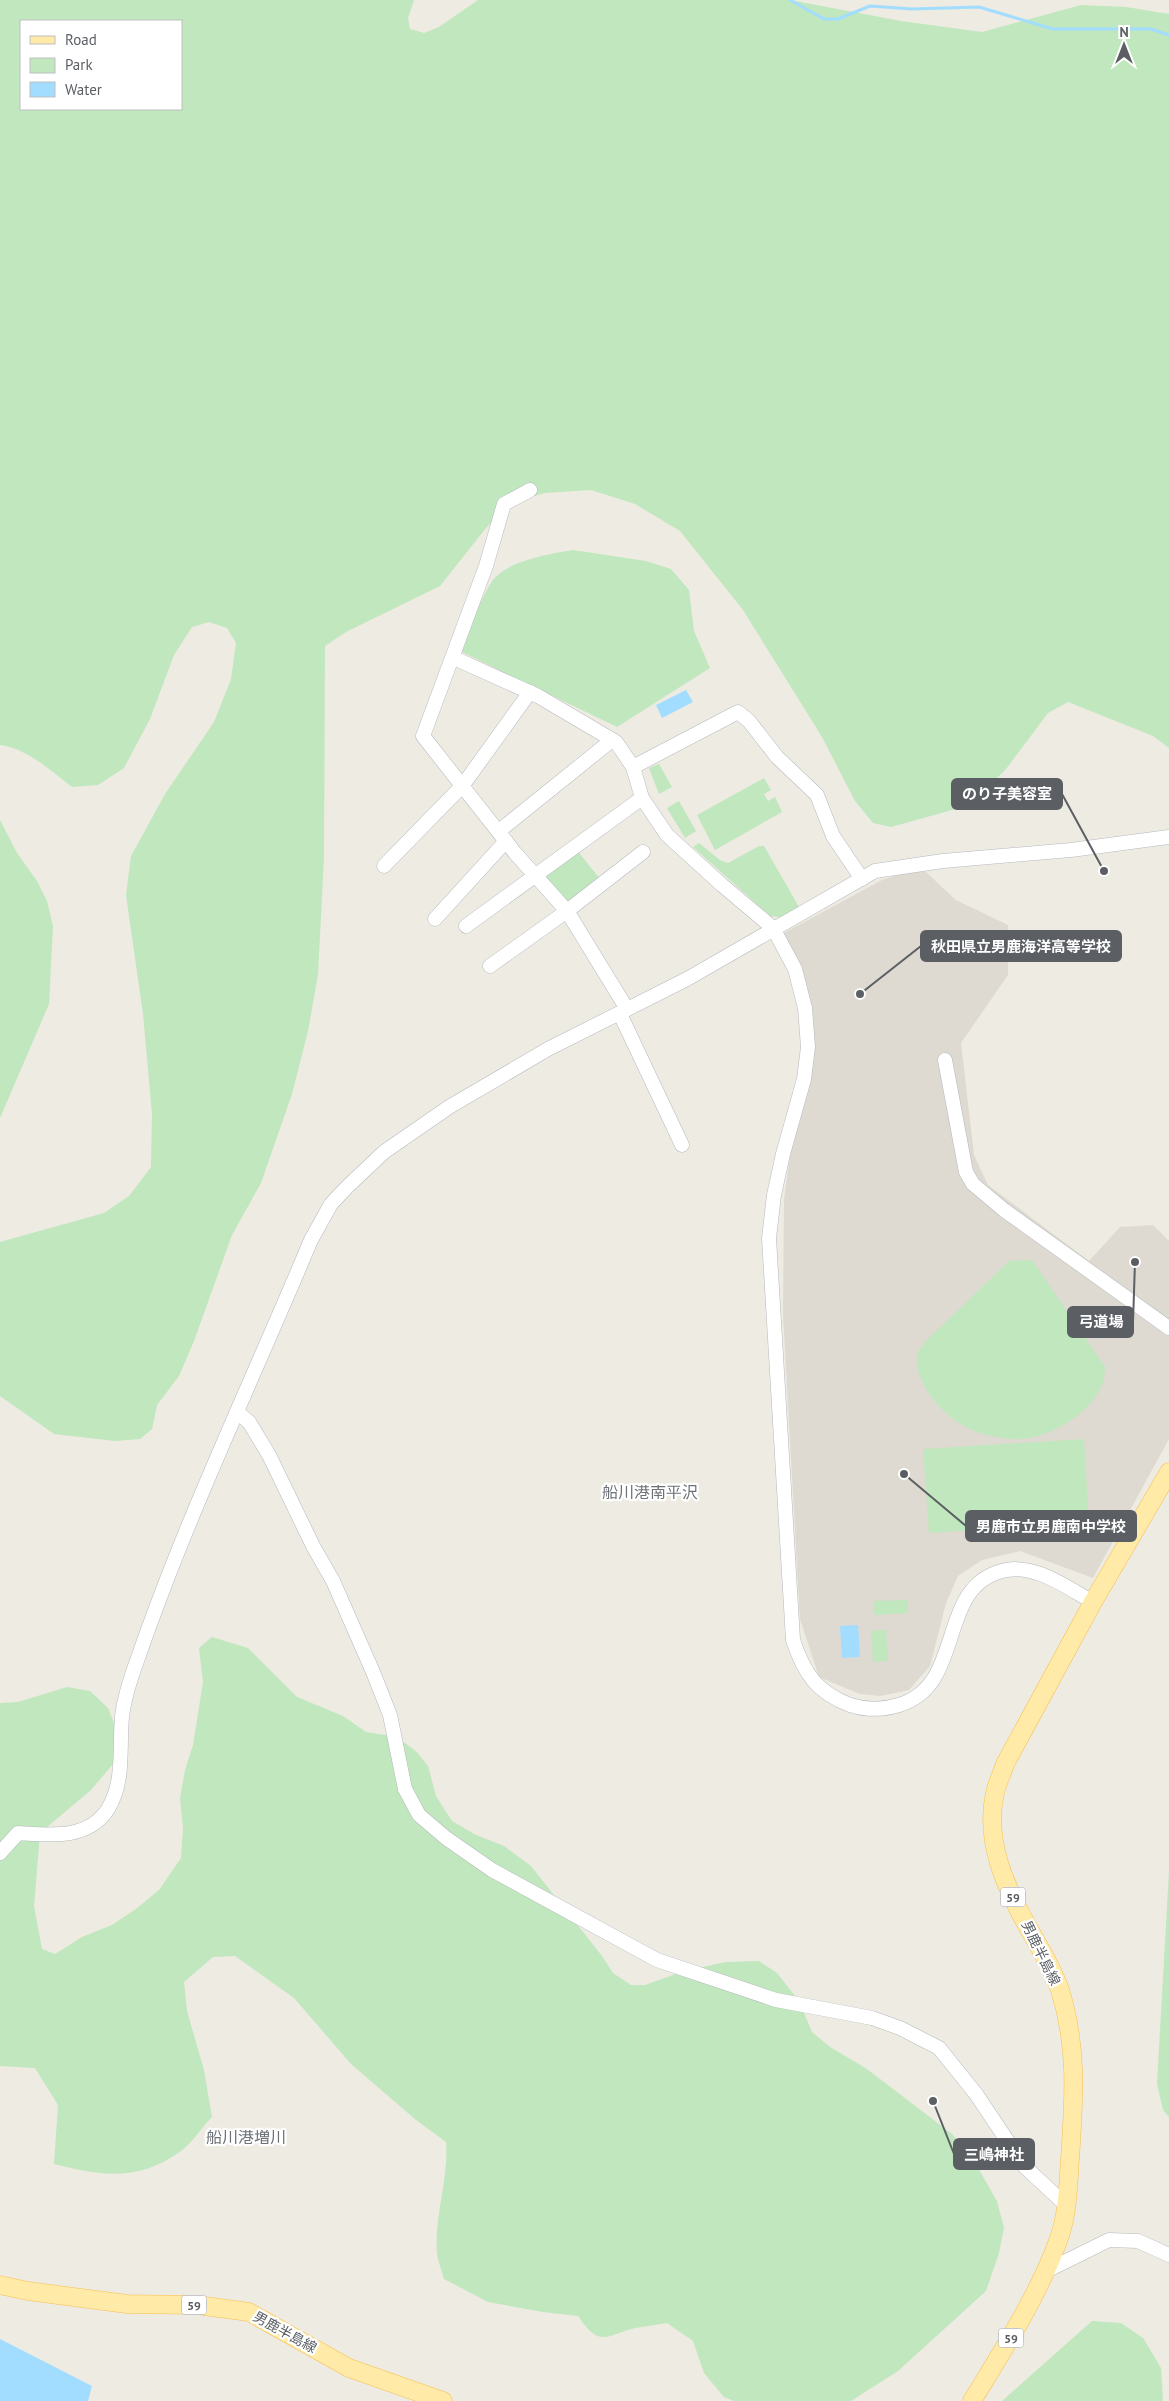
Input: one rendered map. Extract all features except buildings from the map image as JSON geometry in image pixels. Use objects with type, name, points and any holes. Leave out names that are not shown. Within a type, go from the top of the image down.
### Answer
[{"type":"main road","name":"男鹿半島線","points":[[972,2401],[1012,2336],[1058,2240],[1067,2206],[1074,2096],[1072,2036],[1059,1988],[1001,1870],[994,1844],[992,1818],[995,1792],[1005,1764],[1093,1602],[1169,1472]]},
{"type":"main road","name":"男鹿半島線","points":[[0,2285],[28,2291],[127,2304],[197,2305],[249,2312],[349,2368],[443,2401]]},
{"type":"street","points":[[530,490],[504,504],[486,566],[454,658],[423,736],[464,785],[502,836],[567,911],[624,1012],[682,1146]]},
{"type":"street","points":[[454,658],[530,692],[612,740],[633,767],[642,798],[667,835],[773,928],[795,969],[805,1008],[808,1047],[804,1079],[783,1154],[774,1195],[769,1238],[793,1640],[802,1666],[820,1688],[838,1700],[859,1708],[878,1710],[893,1707],[908,1703],[930,1687],[941,1668],[966,1598],[977,1584],[1001,1570],[1028,1569],[1093,1602]]},
{"type":"street","points":[[384,866],[464,785],[530,692]]},
{"type":"street","points":[[633,767],[738,712],[749,721],[777,757],[817,795],[833,836],[862,879]]},
{"type":"street","points":[[435,919],[502,836],[612,740]]},
{"type":"street","points":[[466,926],[642,798]]},
{"type":"street","points":[[0,1852],[18,1833],[66,1835],[92,1824],[107,1810],[119,1776],[122,1714],[128,1686],[154,1610],[237,1412],[311,1240],[331,1204],[384,1152],[477,1089],[548,1049],[687,979],[875,871],[943,861],[1071,850],[1169,837]]},
{"type":"street","points":[[490,966],[567,911],[643,852]]},
{"type":"street","points":[[945,1060],[966,1172],[973,1184],[1004,1210],[1169,1328]]},
{"type":"street","points":[[237,1412],[249,1422],[269,1455],[313,1546],[333,1581],[390,1716],[405,1789],[419,1815],[446,1838],[492,1870],[657,1960],[776,2000],[872,2018],[900,2028],[939,2048],[976,2094],[1025,2167],[1067,2206]]},
{"type":"street","points":[[1044,2272],[1109,2240],[1138,2242],[1169,2255]]},
{"type":"shaded area","points":[[912,870],[926,872],[956,900],[1008,925],[1008,975],[961,1043],[974,1155],[988,1185],[1089,1261],[1120,1227],[1153,1225],[1169,1241],[1169,1439],[1093,1578],[1020,1551],[982,1560],[958,1576],[946,1603],[930,1666],[909,1690],[880,1696],[860,1694],[819,1677],[800,1619],[783,1315],[784,1200],[791,1148],[814,1062],[812,1019],[797,961],[784,933],[882,880]]},
{"type":"green space","points":[[0,0],[414,0],[408,18],[410,29],[424,33],[439,27],[478,0],[790,0],[901,21],[982,32],[1081,5],[1126,7],[1169,14],[1169,748],[1153,736],[1068,702],[1048,713],[1006,769],[970,805],[891,827],[873,823],[855,801],[822,737],[743,610],[680,531],[635,504],[591,490],[545,493],[512,502],[486,528],[440,586],[346,632],[325,646],[324,857],[318,975],[308,1031],[292,1094],[261,1183],[232,1235],[194,1341],[179,1376],[157,1405],[152,1429],[140,1439],[115,1441],[54,1434],[0,1396],[0,1242],[104,1213],[129,1196],[151,1167],[152,1114],[143,1014],[126,895],[131,856],[165,794],[214,722],[231,679],[236,643],[227,628],[209,622],[192,627],[174,655],[150,719],[124,768],[98,785],[72,787],[47,767],[10,747],[0,745]]},
{"type":"green space","points":[[573,550],[646,561],[671,569],[689,590],[694,631],[710,668],[617,727],[460,651],[482,599],[497,575],[528,560]]},
{"type":"green space","points":[[659,764],[672,787],[659,794],[649,768]]},
{"type":"green space","points":[[764,778],[771,790],[764,794],[768,801],[775,797],[782,812],[715,850],[697,815]]},
{"type":"green space","points":[[679,801],[696,831],[685,838],[667,808]]},
{"type":"green space","points":[[0,820],[17,853],[37,881],[47,901],[53,926],[49,1004],[0,1118]]},
{"type":"green space","points":[[699,843],[720,860],[728,863],[759,846],[764,846],[799,907],[785,918],[770,916],[693,847]]},
{"type":"green space","points":[[576,849],[600,879],[566,906],[540,874]]},
{"type":"green space","points":[[1032,1260],[1105,1367],[1103,1382],[1098,1394],[1084,1410],[1056,1429],[1024,1439],[990,1436],[959,1423],[949,1416],[931,1397],[919,1375],[918,1353],[926,1341],[1009,1261]]},
{"type":"green space","points":[[1084,1439],[1089,1522],[929,1533],[923,1449]]},
{"type":"green space","points":[[908,1600],[908,1613],[874,1615],[873,1601]]},
{"type":"green space","points":[[886,1630],[888,1661],[873,1662],[871,1631]]},
{"type":"green space","points":[[212,1637],[248,1648],[297,1697],[343,1716],[366,1732],[397,1737],[417,1752],[428,1766],[436,1796],[452,1821],[476,1835],[504,1846],[531,1866],[602,1956],[613,1973],[631,1985],[645,1985],[684,1971],[726,1962],[759,1961],[777,1973],[799,2001],[812,2032],[830,2047],[867,2069],[952,2134],[974,2161],[997,2201],[1004,2228],[999,2253],[986,2291],[898,2371],[851,2401],[734,2401],[724,2397],[704,2373],[693,2341],[667,2323],[635,2328],[604,2337],[592,2332],[578,2316],[488,2302],[444,2279],[438,2260],[437,2239],[445,2170],[446,2142],[416,2120],[351,2064],[294,1998],[235,1956],[213,1957],[184,1982],[187,2011],[204,2070],[212,2117],[193,2139],[181,2151],[165,2161],[135,2172],[104,2173],[54,2164],[58,2105],[35,2068],[0,2066],[0,1703],[18,1702],[67,1687],[90,1691],[108,1708],[114,1723],[113,1764],[91,1790],[40,1833],[34,1906],[42,1949],[55,1954],[82,1937],[112,1925],[136,1909],[159,1890],[181,1858],[183,1828],[180,1798],[185,1770],[193,1745],[203,1682],[199,1648]]},
{"type":"green space","points":[[1169,1871],[1169,2117],[1163,2110],[1157,2084]]},
{"type":"green space","points":[[1092,2321],[1121,2323],[1143,2338],[1161,2368],[1163,2401],[1002,2401]]},
{"type":"water","points":[[686,690],[693,702],[662,718],[656,705]]},
{"type":"water","points":[[858,1625],[860,1657],[842,1658],[840,1626]]},
{"type":"water","points":[[0,2339],[92,2386],[88,2401],[0,2401]]},
{"type":"waterway","points":[[790,0],[824,19],[838,19],[870,6],[912,9],[979,7],[1053,29],[1151,29],[1169,35]]},
{"type":"place","name":"のり子美容室","points":[[1104,871]]},
{"type":"place","name":"秋田県立男鹿海洋高等学校","points":[[860,994]]},
{"type":"place","name":"弓道場","points":[[1135,1262]]},
{"type":"place","name":"男鹿市立男鹿南中学校","points":[[904,1474]]},
{"type":"place","name":"三嶋神社","points":[[933,2101]]},
{"type":"district","name":"船川港南平沢","points":[[650,1492]]},
{"type":"district","name":"船川港増川","points":[[246,2137]]}]
